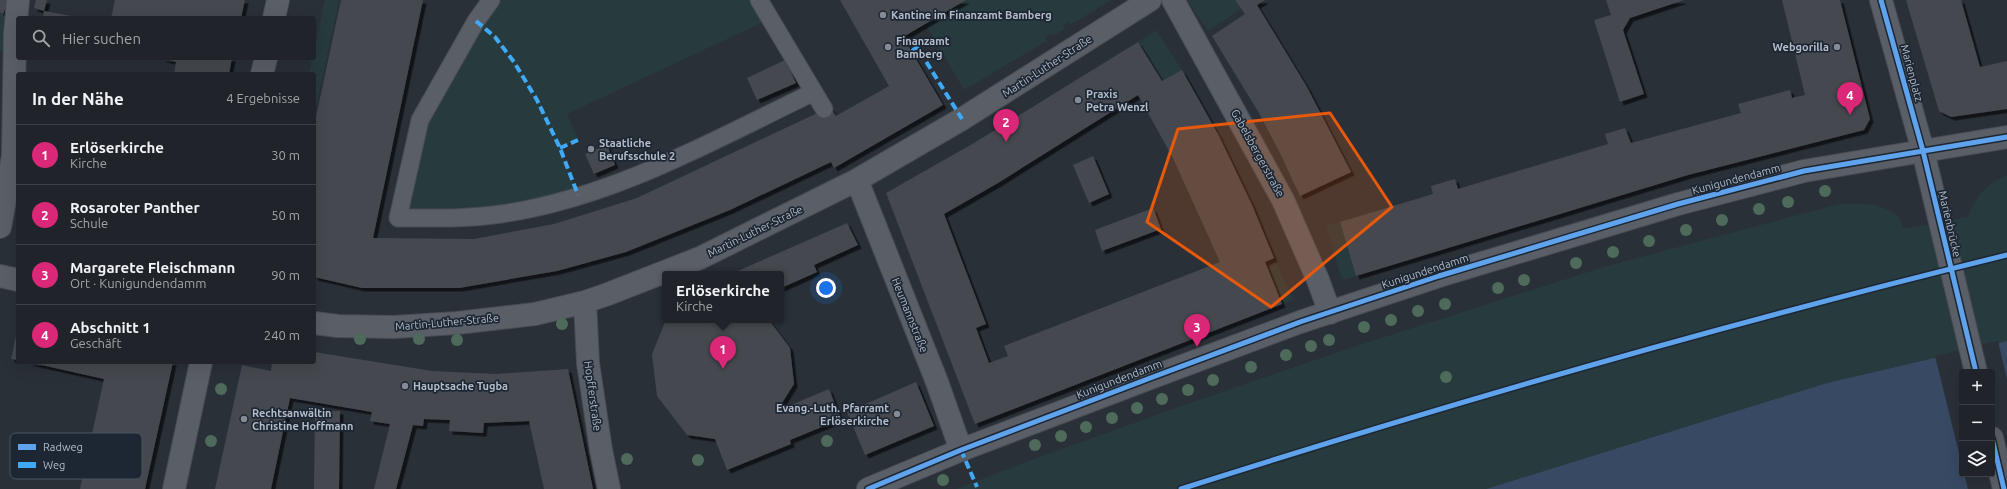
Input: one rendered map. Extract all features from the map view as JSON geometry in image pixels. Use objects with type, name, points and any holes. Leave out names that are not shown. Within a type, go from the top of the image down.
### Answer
[{"type":"street","points":[[17,16],[18,0]]},
{"type":"street","points":[[274,16],[278,0]]},
{"type":"street","name":"Martin-Luther-Straße","points":[[666,271],[700,258],[857,180],[912,150],[1150,0]]},
{"type":"street","name":"Gabelsbergerstraße","points":[[1173,0],[1283,200],[1318,280],[1330,313]]},
{"type":"street","name":"Marienplatz","points":[[1881,0],[1923,151]]},
{"type":"street","points":[[0,227],[13,156],[16,23]]},
{"type":"street","points":[[262,72],[266,60]]},
{"type":"street","name":"Kunigundendamm","points":[[868,489],[961,450],[1153,377],[1330,313],[1439,276],[1678,204],[1804,171],[2007,137]]},
{"type":"street","name":"Marienbrücke","points":[[1923,151],[1975,369]]},
{"type":"street","name":"Heumannstraße","points":[[857,180],[937,382],[961,450]]},
{"type":"street","name":"Martin-Luther-Straße","points":[[316,323],[338,326],[394,327],[535,314],[586,302],[662,273]]},
{"type":"street","points":[[0,276],[16,280]]},
{"type":"street","name":"Hopfferstraße","points":[[586,302],[588,363],[601,450],[609,489]]},
{"type":"street","points":[[174,489],[201,364]]},
{"type":"street","points":[[1993,441],[2004,489]]},
{"type":"lane","points":[[491,0],[476,21],[420,120],[398,218],[461,218],[502,214],[578,195],[677,158],[814,92]]},
{"type":"lane","points":[[759,0],[824,109]]},
{"type":"highlighted area","points":[[1330,113],[1392,207],[1271,307],[1147,222],[1178,129]]},
{"type":"green space","points":[[325,0],[339,0],[316,109],[316,72],[309,72],[312,60],[316,60],[316,41]]},
{"type":"green space","points":[[491,0],[759,0],[770,19],[567,114],[578,140],[560,148],[578,195],[544,204],[398,218],[420,120]]},
{"type":"green space","points":[[966,0],[1110,1],[1070,25],[1068,22],[1063,26],[1065,29],[1053,36],[1051,33],[1045,37],[1047,41],[964,90],[925,23]]},
{"type":"green space","points":[[1187,0],[1235,0],[1241,9],[1208,31]]},
{"type":"green space","points":[[0,12],[7,16],[7,53],[0,50]]},
{"type":"green space","points":[[1156,30],[1182,70],[1162,81],[1138,42]]},
{"type":"green space","points":[[2007,175],[2007,341],[1827,383],[1486,489],[956,489],[1023,463],[1187,404],[1350,348],[1607,266],[1839,204],[1869,204],[1883,208],[1897,216],[1904,229],[1968,217],[1978,197],[1993,182]]},
{"type":"green space","points":[[1340,222],[1356,276],[1342,280],[1326,226]]},
{"type":"green space","points":[[1277,264],[1293,300],[1282,304],[1267,268]]},
{"type":"water","points":[[2007,341],[2007,489],[1486,489],[1827,383]]},
{"type":"pier","points":[[1998,341],[2007,379],[2007,489],[1968,489],[1965,477],[1995,477],[1995,369],[1959,369],[1959,453],[1935,356]]},
{"type":"building","points":[[0,0],[9,0],[3,14],[0,12]]},
{"type":"building","points":[[36,0],[47,0],[44,11],[34,8]]},
{"type":"building","points":[[115,0],[245,0],[241,16],[111,16]]},
{"type":"building","points":[[341,0],[423,0],[373,238],[474,239],[554,224],[637,198],[830,107],[836,116],[889,86],[840,0],[966,0],[903,37],[943,105],[834,168],[831,162],[730,210],[626,252],[557,271],[459,288],[362,288],[316,277],[316,117]]},
{"type":"building","points":[[1235,0],[1265,0],[1257,5],[1307,87],[1351,172],[1300,196],[1259,113],[1212,36],[1245,14]]},
{"type":"building","points":[[1606,0],[1684,0],[1630,18],[1623,30],[1644,94],[1620,102],[1594,20],[1611,15]]},
{"type":"building","points":[[1782,0],[1840,0],[1870,119],[1864,130],[1688,175],[1356,276],[1340,222],[1433,194],[1431,186],[1455,179],[1458,189],[1608,144],[1605,134],[1625,128],[1631,143],[1741,113],[1738,104],[1790,90],[1792,98],[1805,95]]},
{"type":"building","points":[[1906,0],[1961,0],[1980,67],[2007,61],[2007,109],[1951,117],[1939,111]]},
{"type":"building","points":[[44,11],[72,16],[43,16]]},
{"type":"building","points":[[1138,42],[1162,81],[1182,70],[1219,136],[1252,205],[1274,258],[1265,262],[1282,304],[975,424],[886,193],[974,143]],"holes":[[[1138,95],[1173,158],[1220,262],[1004,346],[1008,356],[989,363],[976,328],[986,324],[944,214],[998,183]]]},
{"type":"building","points":[[168,60],[232,60],[229,72],[174,72],[176,62]]},
{"type":"building","points":[[785,60],[796,83],[757,100],[747,78]]},
{"type":"building","points":[[607,145],[615,165],[594,174],[585,154]]},
{"type":"building","points":[[1093,156],[1109,194],[1089,203],[1073,165]]},
{"type":"building","points":[[1153,208],[1161,229],[1102,251],[1095,230]]},
{"type":"building","points":[[847,223],[858,245],[814,265],[817,272],[784,287],[784,271],[738,271]]},
{"type":"building","points":[[665,323],[771,323],[790,348],[794,384],[777,411],[829,389],[841,419],[790,440],[791,444],[727,470],[715,439],[687,435],[657,396],[652,354]]},
{"type":"building","points":[[16,336],[16,360],[11,359]]},
{"type":"building","points":[[316,352],[432,371],[496,374],[568,369],[593,489],[544,489],[529,421],[484,423],[483,433],[449,431],[450,420],[424,419],[423,426],[413,425],[396,489],[374,489],[390,424],[370,421],[372,412],[290,398],[271,489],[215,489],[242,365],[271,371],[272,364],[316,364]]},
{"type":"building","points":[[37,364],[173,364],[145,489],[80,489],[82,479],[142,479],[142,433],[92,433],[104,379]]},
{"type":"building","points":[[916,382],[934,426],[865,455],[847,412]]},
{"type":"building","points":[[315,411],[340,411],[339,489],[314,489]]},
{"type":"marked path","points":[[476,21],[495,37],[514,62],[537,100],[560,148],[578,195]]},
{"type":"marked path","points":[[912,51],[917,47],[962,119]]},
{"type":"marked path","points":[[560,148],[578,140]]},
{"type":"marked path","points":[[961,450],[977,487]]},
{"type":"cycle path","points":[[1881,0],[1923,151],[1975,369]]},
{"type":"cycle path","points":[[868,489],[961,450],[1300,322],[1439,276],[1678,204],[1804,171],[2007,137]]},
{"type":"cycle path","points":[[1181,489],[1386,425],[1592,365],[1799,308],[2007,255]]},
{"type":"cycle path","points":[[1993,441],[2004,489]]},
{"type":"place","name":"Kantine im Finanzamt Bamberg","points":[[883,15]]},
{"type":"place","name":"Finanzamt Bamberg","points":[[888,47]]},
{"type":"place","name":"Webgorilla","points":[[1837,47]]},
{"type":"place","name":"Praxis Petra Wenzl","points":[[1078,100]]},
{"type":"place","name":"Abschnitt 1","points":[[1850,115]]},
{"type":"place","name":"Rosaroter Panther","points":[[1006,142]]},
{"type":"place","name":"Staatliche Berufsschule 2","points":[[591,149]]},
{"type":"place","name":"Margarete Fleischmann","points":[[1197,347]]},
{"type":"place","name":"Erlöserkirche","points":[[723,369]]},
{"type":"place","name":"Hauptsache Tugba","points":[[405,386]]},
{"type":"place","name":"Evang.-Luth. Pfarramt Erlöserkirche","points":[[897,414]]},
{"type":"place","name":"Rechtsanwältin Christine Hoffmann","points":[[244,419]]}]
